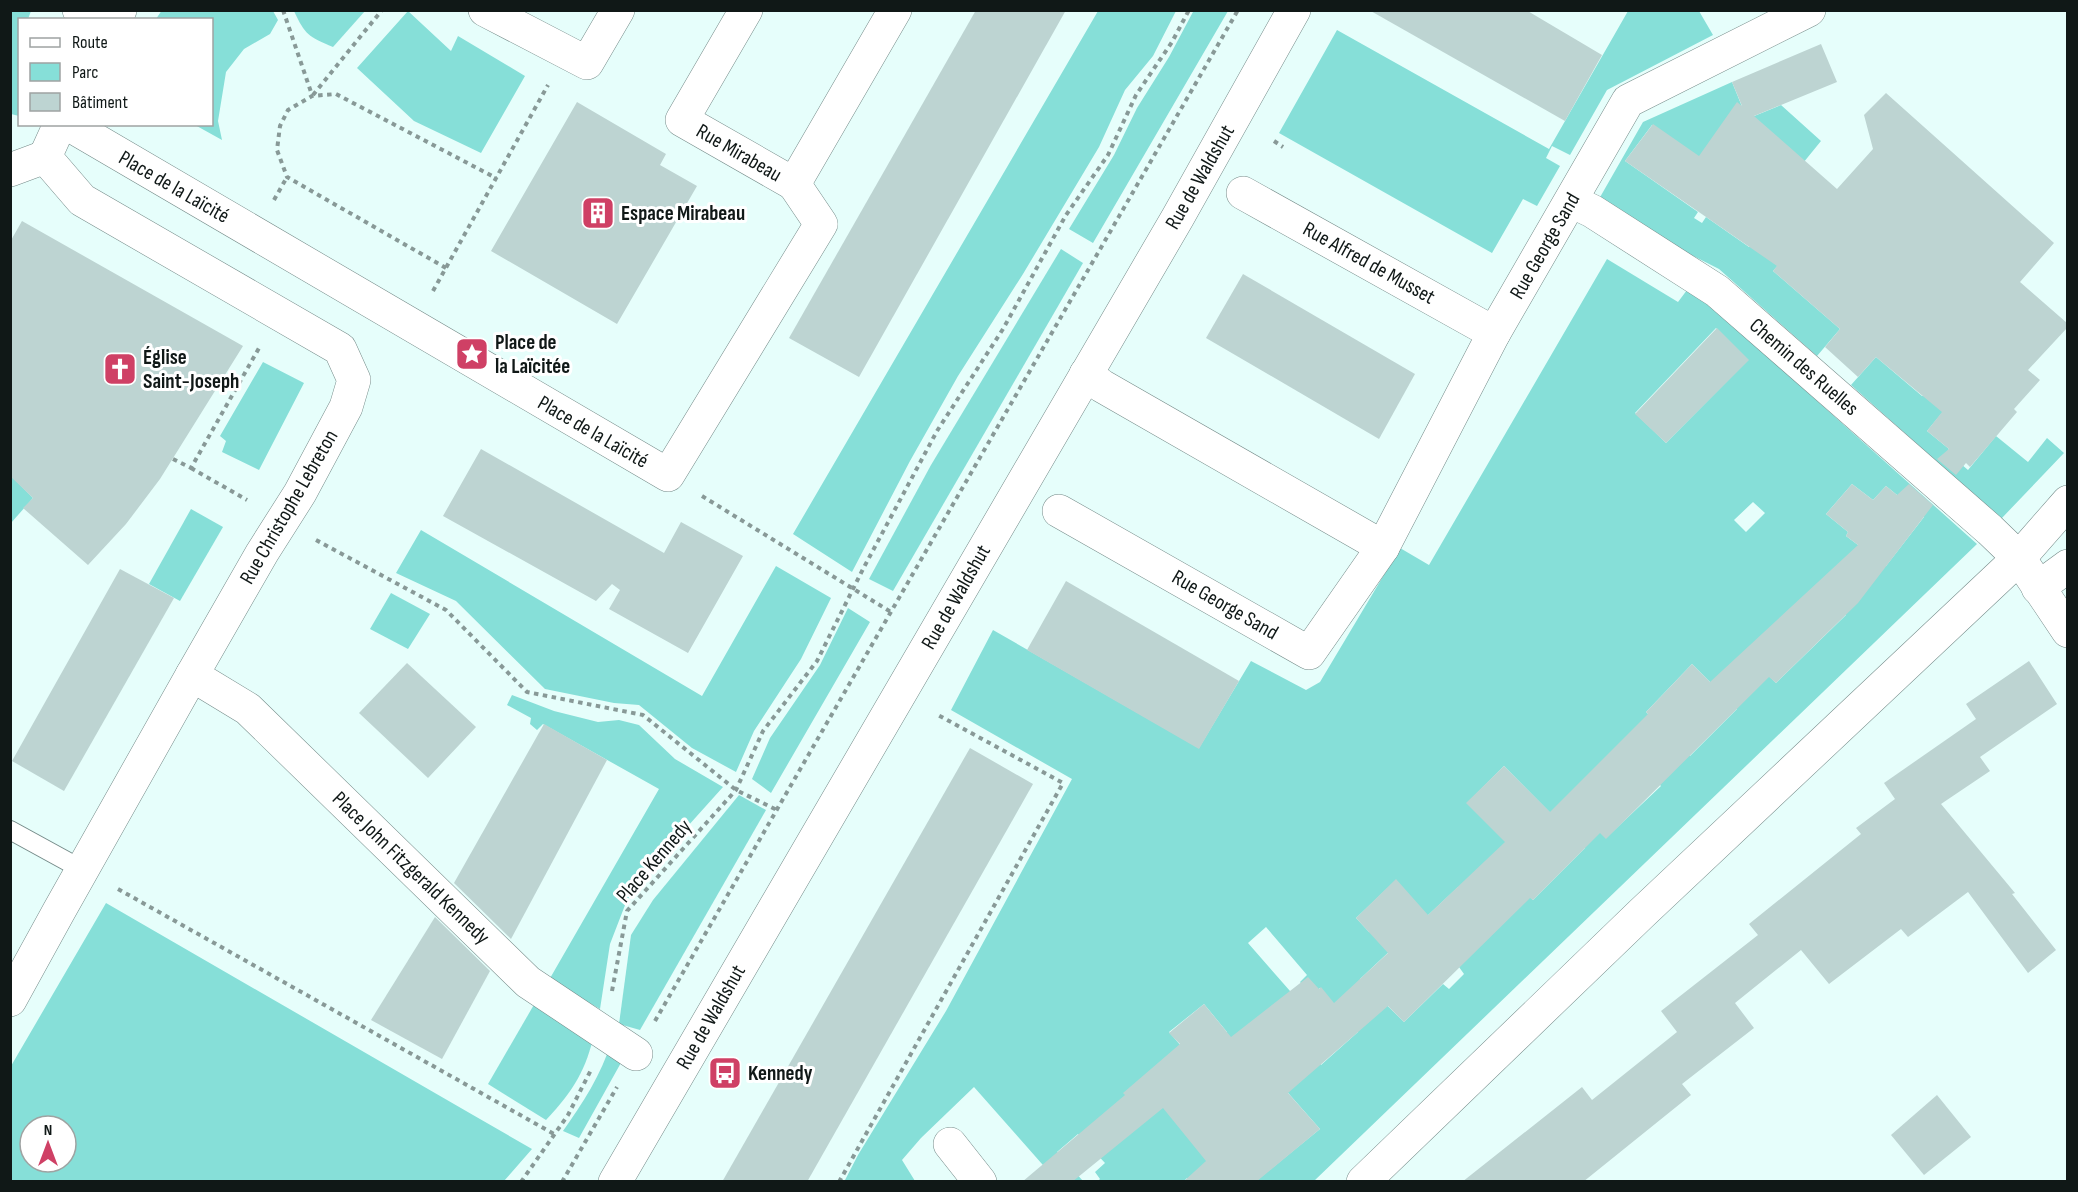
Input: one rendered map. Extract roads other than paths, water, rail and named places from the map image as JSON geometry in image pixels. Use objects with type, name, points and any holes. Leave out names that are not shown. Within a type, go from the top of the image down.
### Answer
[{"type":"street","points":[[485,10],[587,63],[618,10]]},
{"type":"street","name":"Rue Mirabeau","points":[[746,10],[682,120],[794,184],[896,10]]},
{"type":"street","name":"Rue de Waldshut","points":[[615,1182],[1204,171],[1294,10]]},
{"type":"street","name":"Rue George Sand","points":[[1059,511],[1309,653],[1383,547],[1494,333],[1628,101],[1787,15]]},
{"type":"street","points":[[10,170],[45,157],[59,126]]},
{"type":"street","name":"Place de la Laïcité","points":[[71,126],[668,475],[822,224],[794,184]]},
{"type":"street","name":"Rue Christophe Lebreton","points":[[10,1000],[58,910],[83,870],[192,675],[262,553],[300,493],[346,407],[354,380],[340,349],[82,200],[45,157]]},
{"type":"street","name":"Rue Alfred de Musset","points":[[1243,193],[1494,333]]},
{"type":"street","name":"Chemin des Ruelles","points":[[1571,201],[1592,211],[1717,291],[2019,558],[2067,631]]},
{"type":"street","points":[[1086,374],[1102,386],[1383,547]]},
{"type":"street","points":[[1363,1182],[2019,558],[2067,502]]},
{"type":"street","points":[[2038,588],[2067,566]]},
{"type":"street","name":"Place John Fitzgerald Kennedy","points":[[192,675],[248,709],[528,982],[636,1054]]},
{"type":"street","points":[[950,1144],[980,1182]]},
{"type":"lane","points":[[10,830],[83,870]]},
{"type":"place","name":"Espace Mirabeau","points":[[598,213]]},
{"type":"place","name":"Place de la Laïcitée","points":[[472,354]]},
{"type":"place","name":"Église Saint-Joseph","points":[[120,369]]},
{"type":"place","name":"Kennedy","points":[[725,1073]]}]
